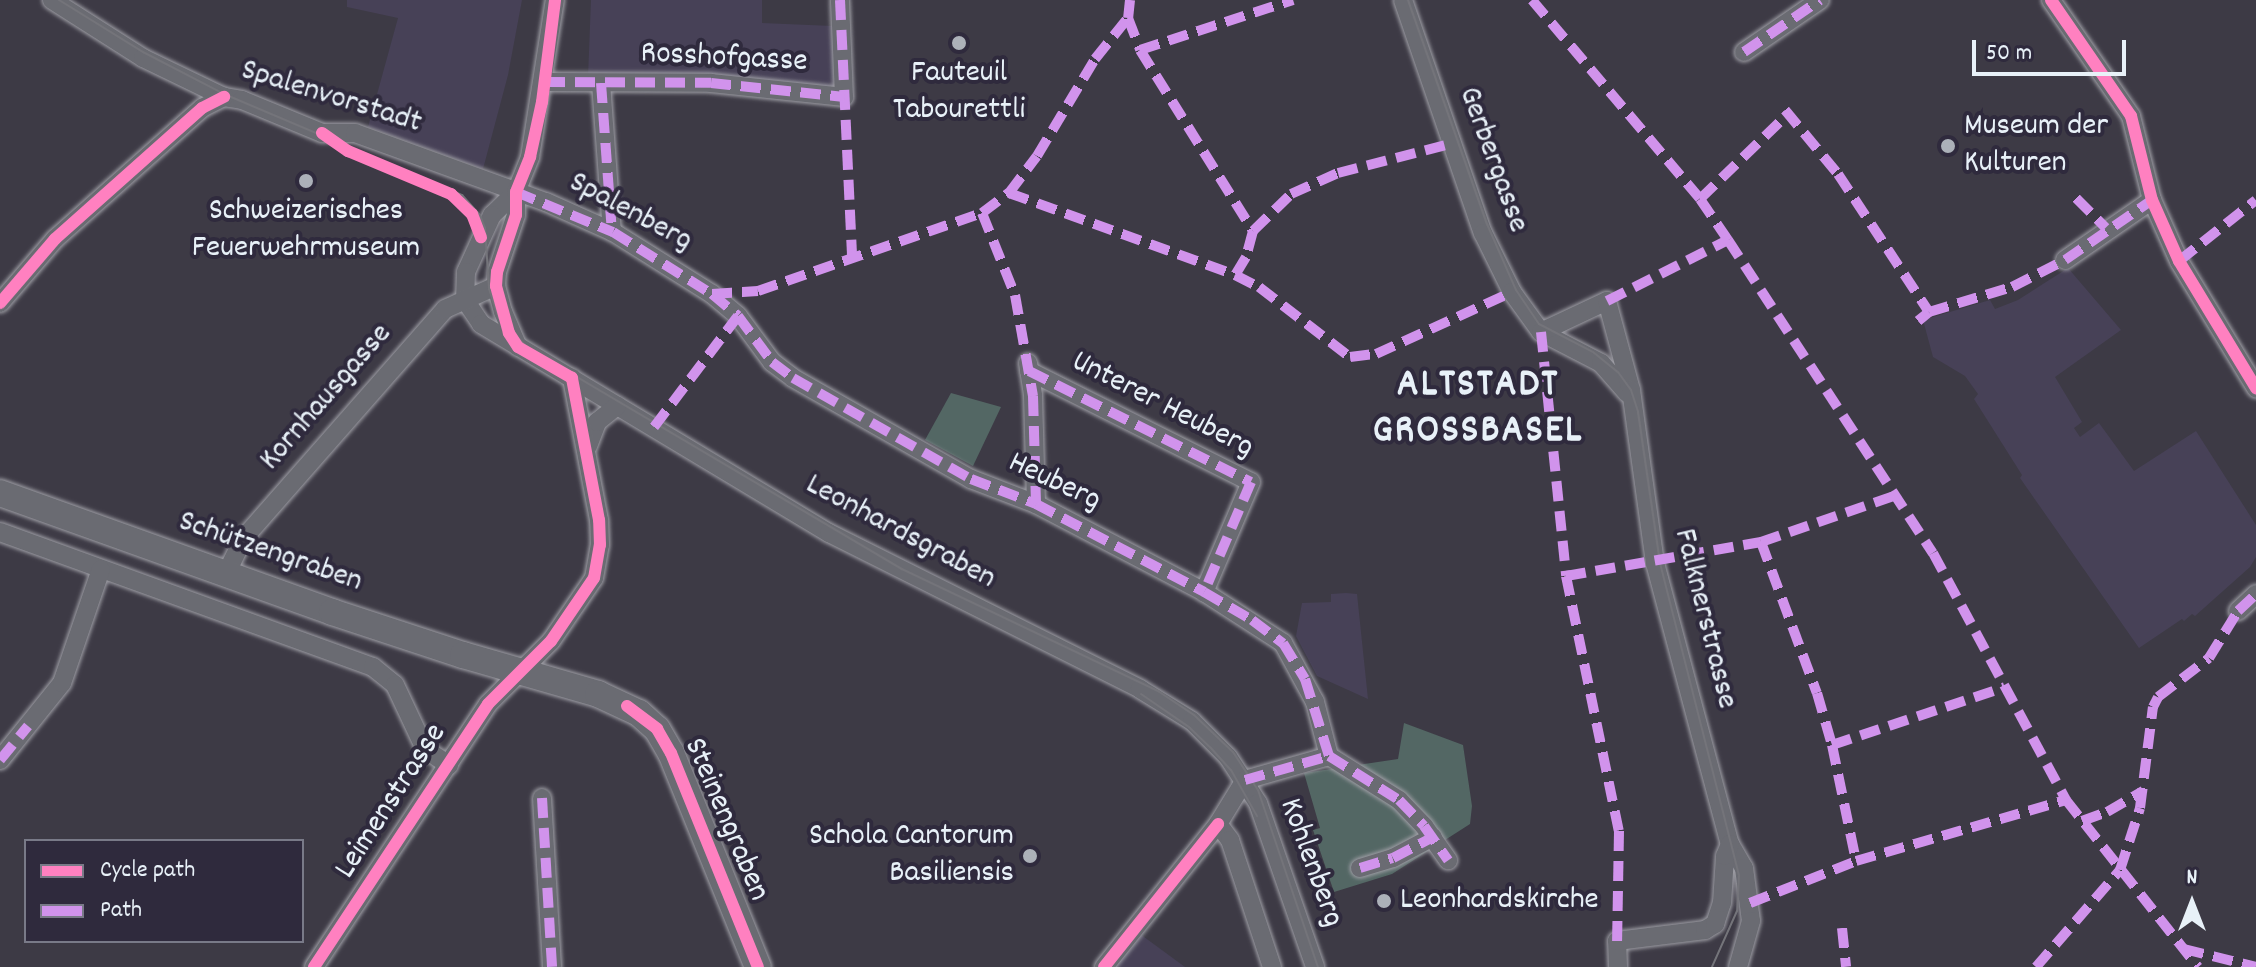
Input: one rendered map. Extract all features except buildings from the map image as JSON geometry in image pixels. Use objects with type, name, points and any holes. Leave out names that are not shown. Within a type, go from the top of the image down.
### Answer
[{"type":"main road","name":"Schützengraben","points":[[0,493],[458,654],[580,688]]},
{"type":"main road","name":"Steinengraben","points":[[580,688],[639,713],[664,740],[758,967]]},
{"type":"street","name":"Spalenvorstadt","points":[[52,0],[143,58],[224,97],[242,100],[322,133],[355,133],[516,192]]},
{"type":"street","points":[[518,347],[509,333],[496,286],[516,215],[516,192],[530,157],[545,82],[555,0]]},
{"type":"street","name":"Rosshofgasse","points":[[545,82],[711,83],[844,97],[840,0]]},
{"type":"street","name":"Gerbergasse","points":[[1403,0],[1483,233],[1524,313],[1541,332]]},
{"type":"street","points":[[1744,52],[1820,0]]},
{"type":"street","points":[[2051,0],[2131,116],[2152,200],[2179,261],[2256,388]]},
{"type":"street","name":"Rosshofgasse","points":[[601,83],[612,232]]},
{"type":"street","points":[[0,303],[55,239],[202,108],[224,97]]},
{"type":"street","points":[[465,300],[466,272],[485,228],[498,208],[516,192]]},
{"type":"street","name":"Spalenberg","points":[[516,192],[612,232],[712,294]]},
{"type":"street","points":[[2065,260],[2152,200]]},
{"type":"street","name":"Kornhausgasse","points":[[226,574],[243,539],[445,309],[496,286]]},
{"type":"street","name":"Heuberg","points":[[712,294],[738,316],[772,362],[793,378],[971,479],[1036,504],[1204,592],[1283,643],[1315,702],[1329,756]]},
{"type":"street","name":"Leonhardsgraben","points":[[465,300],[481,324],[829,533],[1169,704],[1215,742],[1245,780]]},
{"type":"street","name":"Falknerstrasse","points":[[1541,332],[1607,301],[1633,406],[1655,563],[1730,844],[1744,868],[1750,903],[1748,938],[1738,967]]},
{"type":"street","name":"Falknerstrasse","points":[[1541,332],[1601,363],[1621,383],[1633,406]]},
{"type":"street","name":"Unterer Heuberg","points":[[1036,504],[1028,366],[1251,482],[1204,592]]},
{"type":"street","name":"Leimenstrasse","points":[[314,967],[488,704],[551,641],[594,578],[600,545],[587,449],[572,378]]},
{"type":"street","points":[[587,449],[597,422],[617,406]]},
{"type":"street","points":[[0,532],[373,667],[395,685],[425,749],[449,765]]},
{"type":"street","points":[[0,760],[62,683],[101,569]]},
{"type":"street","points":[[2238,611],[2256,594]]},
{"type":"street","points":[[1104,967],[1218,824],[1245,780],[1329,756],[1399,800],[1433,837],[1448,860]]},
{"type":"street","name":"Kohlenberg","points":[[1245,780],[1281,864],[1315,967]]},
{"type":"street","points":[[542,798],[552,967]]},
{"type":"street","points":[[1218,824],[1230,840],[1272,967]]},
{"type":"street","points":[[1360,868],[1393,858],[1433,837]]},
{"type":"street","name":"Falknerstrasse","points":[[1618,967],[1617,941],[1705,930],[1715,924],[1719,916],[1730,844]]},
{"type":"shaded area","points":[[347,0],[522,0],[508,75],[483,169],[368,127],[398,18],[347,7]]},
{"type":"shaded area","points":[[591,0],[762,0],[762,23],[833,26],[834,91],[588,77]]},
{"type":"shaded area","points":[[2068,268],[2121,330],[2055,377],[2082,422],[2074,428],[2080,437],[2099,423],[2134,471],[2196,431],[2256,525],[2256,557],[2250,567],[2195,616],[2192,614],[2184,621],[2182,619],[2139,648],[2020,478],[2022,475],[1974,399],[1978,394],[1965,376],[1933,357],[1923,320],[1990,300],[1995,309],[2018,300]]},
{"type":"shaded area","points":[[1331,594],[1357,594],[1368,699],[1317,676],[1296,636],[1302,603],[1331,602]]},
{"type":"shaded area","points":[[1140,934],[1185,967],[1115,967]]},
{"type":"green space","points":[[951,393],[1001,407],[973,466],[925,440]]},
{"type":"green space","points":[[1404,723],[1463,745],[1472,806],[1470,824],[1392,874],[1334,892],[1313,830],[1320,828],[1304,773],[1398,759]]},
{"type":"tram line","points":[[59,0],[143,52],[224,94],[462,195],[480,215],[485,228],[489,289],[499,318],[528,348],[902,569],[1158,691],[1194,715],[1233,752],[1258,790],[1318,967]]},
{"type":"tram line","points":[[1408,0],[1487,224],[1516,290],[1539,324],[1593,352],[1618,372],[1631,390],[1638,412],[1660,563],[1739,876],[1737,911],[1712,967]]},
{"type":"tram line","points":[[1141,694],[1189,727],[1210,747],[1231,770],[1257,816]]},
{"type":"marked path","points":[[840,0],[852,259]]},
{"type":"marked path","points":[[1130,0],[1128,18],[1140,50],[1253,231],[1246,257],[1235,275]]},
{"type":"marked path","points":[[1140,50],[1293,0]]},
{"type":"marked path","points":[[1532,0],[1700,199],[1933,553],[2066,800],[2198,967]]},
{"type":"marked path","points":[[1744,52],[1820,0]]},
{"type":"marked path","points":[[712,294],[758,291],[982,213],[1009,193],[1037,156],[1095,59],[1128,18]]},
{"type":"marked path","points":[[545,82],[711,83],[844,97]]},
{"type":"marked path","points":[[601,83],[612,232]]},
{"type":"marked path","points":[[1785,110],[1838,174],[1929,312]]},
{"type":"marked path","points":[[1700,199],[1787,115]]},
{"type":"marked path","points":[[1253,231],[1291,194],[1338,173],[1454,143]]},
{"type":"marked path","points":[[516,192],[613,232],[712,294],[738,316],[772,362],[793,378],[971,479],[1036,504],[1252,620],[1283,643],[1305,679],[1329,756]]},
{"type":"marked path","points":[[1009,193],[1235,275],[1259,287],[1350,357],[1376,354],[1512,292]]},
{"type":"marked path","points":[[2076,198],[2106,228]]},
{"type":"marked path","points":[[1918,321],[1929,312],[2012,287],[2065,260],[2152,200]]},
{"type":"marked path","points":[[2179,261],[2256,200]]},
{"type":"marked path","points":[[982,213],[1015,295],[1033,396],[1036,504]]},
{"type":"marked path","points":[[1607,301],[1728,240]]},
{"type":"marked path","points":[[654,427],[738,316]]},
{"type":"marked path","points":[[1541,332],[1566,576],[1619,831],[1617,941]]},
{"type":"marked path","points":[[1029,371],[1251,482],[1204,592]]},
{"type":"marked path","points":[[1566,576],[1761,542],[1897,495]]},
{"type":"marked path","points":[[1761,542],[1817,693],[1832,745],[1856,861]]},
{"type":"marked path","points":[[2036,967],[2120,870],[2140,808],[2153,707],[2158,697],[2209,658],[2238,611],[2256,594]]},
{"type":"marked path","points":[[1832,745],[2005,687]]},
{"type":"marked path","points":[[0,760],[28,726]]},
{"type":"marked path","points":[[1245,780],[1329,756],[1399,800],[1424,826],[1448,860]]},
{"type":"marked path","points":[[2082,821],[2107,812],[2143,791]]},
{"type":"marked path","points":[[542,798],[552,967]]},
{"type":"marked path","points":[[1750,903],[1856,861],[2066,800]]},
{"type":"marked path","points":[[1360,868],[1393,858],[1433,837]]},
{"type":"marked path","points":[[1842,928],[1846,967]]},
{"type":"marked path","points":[[2184,949],[2256,967]]},
{"type":"cycle path","points":[[314,967],[488,704],[551,641],[594,578],[600,545],[599,520],[572,378],[518,347],[509,333],[496,286],[497,272],[516,215],[516,192],[530,157],[542,102],[555,0]]},
{"type":"cycle path","points":[[2051,0],[2131,116],[2152,200],[2179,261],[2256,388]]},
{"type":"cycle path","points":[[0,303],[55,239],[202,108],[224,97]]},
{"type":"cycle path","points":[[322,133],[348,151],[451,194],[472,214],[481,237]]},
{"type":"cycle path","points":[[627,706],[657,729],[671,753],[758,967]]},
{"type":"cycle path","points":[[1104,967],[1218,824]]},
{"type":"place","name":"Fauteuil Tabourettli","points":[[959,43]]},
{"type":"place","name":"Museum der Kulturen","points":[[1948,146]]},
{"type":"place","name":"Schweizerisches Feuerwehrmuseum","points":[[306,181]]},
{"type":"place","name":"Schola Cantorum Basiliensis","points":[[1030,856]]},
{"type":"place","name":"Leonhardskirche","points":[[1384,901]]},
{"type":"district","name":"ALTSTADT GROSSBASEL","points":[[1478,410]]}]
